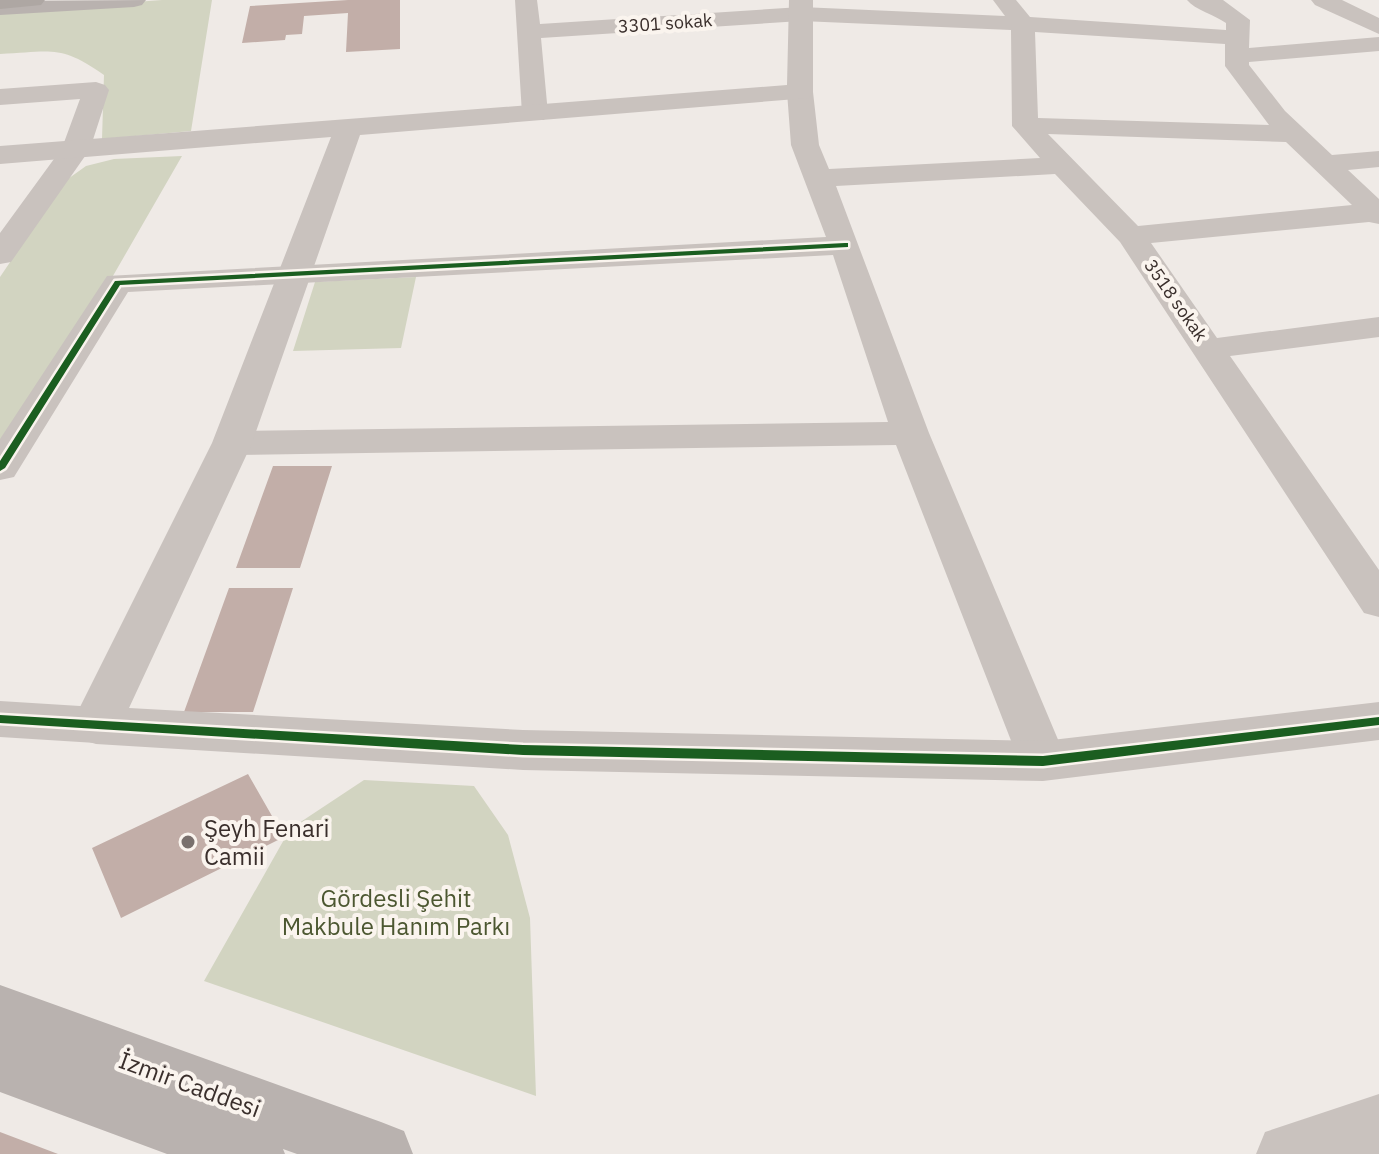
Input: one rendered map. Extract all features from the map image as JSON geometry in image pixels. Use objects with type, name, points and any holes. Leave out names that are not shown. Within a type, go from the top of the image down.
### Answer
[{"type":"main road","points":[[0,2],[33,0]]},
{"type":"main road","points":[[0,8],[134,0]]},
{"type":"main road","name":"İzmir Caddesi","points":[[0,1013],[381,1154]]},
{"type":"main road","name":"İzmir Caddesi","points":[[0,1062],[253,1154]]},
{"type":"street","points":[[526,0],[535,114]]},
{"type":"street","points":[[1198,0],[1215,5],[1238,20],[1237,66],[1276,117],[1377,213]]},
{"type":"street","points":[[1323,0],[1379,27]]},
{"type":"street","points":[[801,7],[800,92],[805,145],[845,245],[910,433],[1043,761]]},
{"type":"street","name":"3301 sokak","points":[[529,32],[801,7],[1013,12],[1237,47],[1379,44]]},
{"type":"street","points":[[1013,12],[1025,126],[1149,127],[1295,134]]},
{"type":"street","points":[[0,97],[96,90],[76,149],[0,255]]},
{"type":"street","points":[[0,155],[800,92]]},
{"type":"street","name":"3518 sokak","points":[[1025,126],[1131,236],[1379,602]]},
{"type":"street","points":[[96,725],[232,443],[348,130]]},
{"type":"street","points":[[1326,164],[1379,159]]},
{"type":"street","points":[[818,178],[1062,165]]},
{"type":"street","points":[[1131,236],[1377,213]]},
{"type":"street","points":[[0,468],[118,283],[845,245]]},
{"type":"street","points":[[1209,349],[1379,327]]},
{"type":"street","points":[[232,443],[910,433]]},
{"type":"street","points":[[0,719],[523,750],[1043,761],[1379,721]]},
{"type":"street","points":[[1287,1154],[1379,1124]]},
{"type":"green space","points":[[162,0],[212,0],[191,131],[102,139],[104,75],[65,54],[0,54],[0,12]]},
{"type":"green space","points":[[182,156],[106,288],[0,454],[0,277],[65,181],[86,166],[114,159]]},
{"type":"green space","points":[[416,277],[401,348],[293,351],[315,282]]},
{"type":"green space","name":"Gördesli Şehit Makbule Hanım Parkı","points":[[364,780],[474,786],[508,835],[530,918],[536,1096],[204,981],[290,829]]},
{"type":"building","points":[[400,0],[400,49],[346,52],[348,13],[304,16],[302,34],[286,35],[285,40],[242,43],[250,6]]},
{"type":"building","points":[[273,466],[332,466],[300,568],[236,568]]},
{"type":"building","points":[[229,588],[293,588],[253,712],[184,712]]},
{"type":"building","name":"Şeyh Fenari Camii","points":[[248,774],[284,837],[121,918],[92,848]]},
{"type":"building","points":[[0,1132],[58,1154],[0,1154]]},
{"type":"cycle path","points":[[0,468],[118,283],[845,245]]},
{"type":"cycle path","points":[[0,719],[523,750],[1043,761],[1379,721]]},
{"type":"place","name":"Şeyh Fenari Camii","points":[[188,842]]}]
